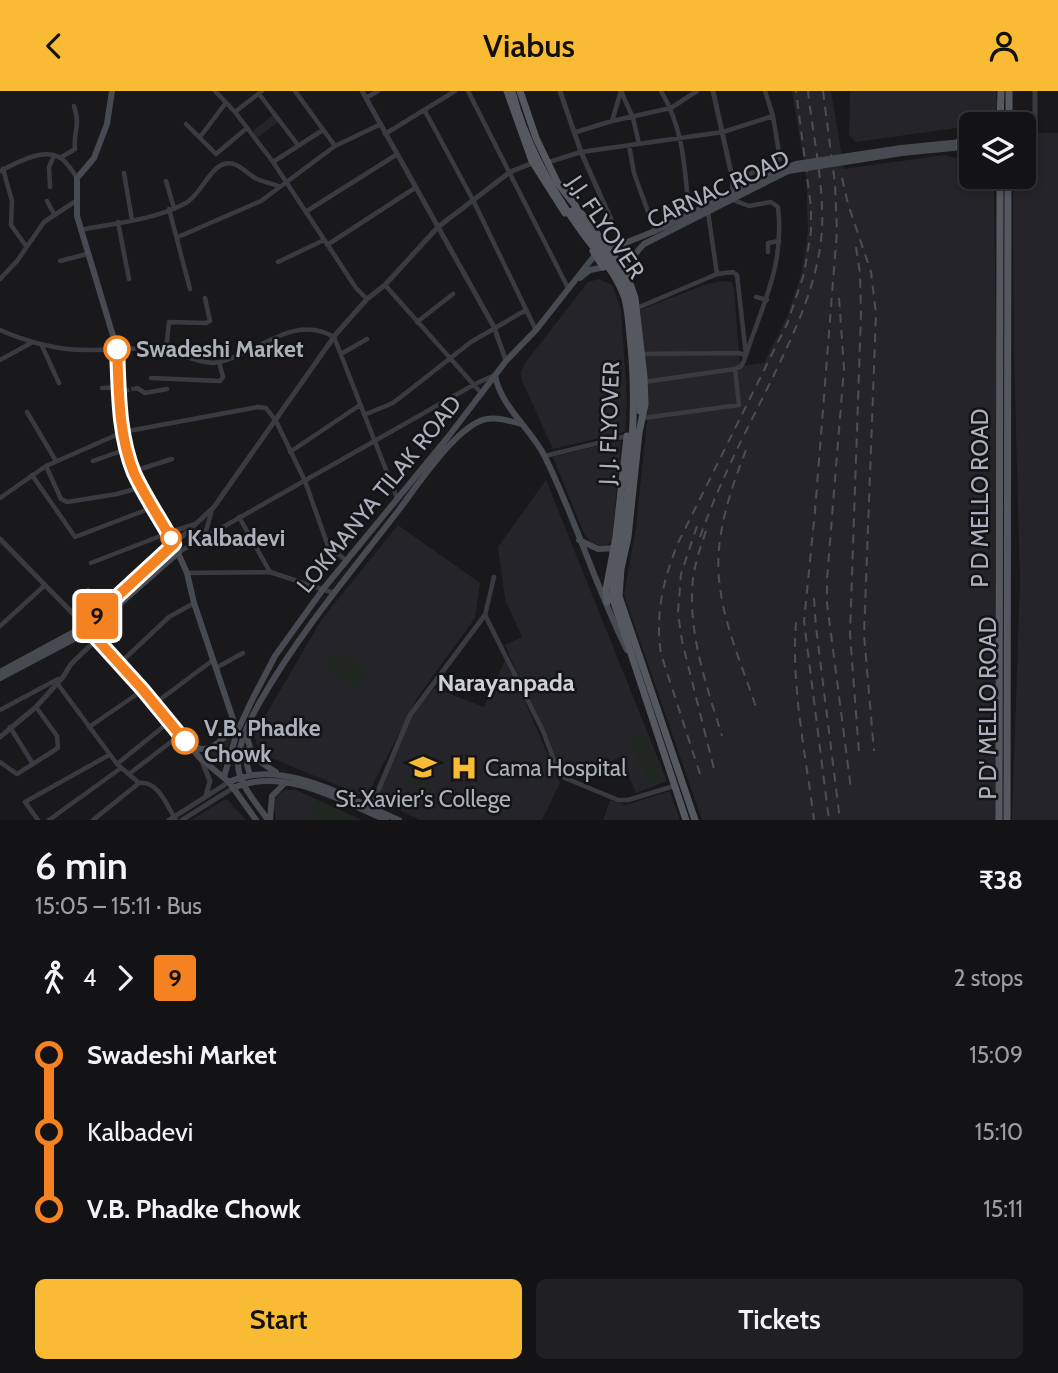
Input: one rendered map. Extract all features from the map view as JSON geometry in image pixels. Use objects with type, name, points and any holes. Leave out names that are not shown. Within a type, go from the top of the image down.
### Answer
[{"type":"main road","points":[[112,91],[107,124],[94,157],[77,179],[76,201],[80,230],[117,349],[123,432],[127,449],[134,471],[187,573],[194,603],[234,722],[232,729],[212,746],[204,749],[186,742]]},
{"type":"main road","points":[[514,91],[532,161],[603,267]]},
{"type":"main road","points":[[514,91],[562,188],[628,278],[637,308],[644,382],[619,596],[635,657],[686,820]]},
{"type":"main road","name":"J.J. FLYOVER","points":[[514,91],[531,140],[548,176],[624,280],[634,315],[641,420]]},
{"type":"main road","name":"J. J. FLYOVER","points":[[514,91],[528,142],[549,185],[587,241],[606,263],[625,300],[634,378],[633,419],[622,538],[610,600],[635,657]]},
{"type":"main road","points":[[1000,112],[1001,91]]},
{"type":"main road","points":[[1009,91],[1009,112]]},
{"type":"main road","name":"CARNAC ROAD","points":[[628,278],[629,264],[644,244],[787,169],[959,145]]},
{"type":"main road","name":"P D MELLO ROAD","points":[[999,820],[1004,505],[1000,189]]},
{"type":"main road","name":"P D' MELLO ROAD","points":[[1007,820],[1004,505],[1009,189]]},
{"type":"main road","name":"CARNAC ROAD","points":[[596,255],[732,197]]},
{"type":"main road","name":"LOKMANYA TILAK ROAD","points":[[229,782],[241,724],[275,656],[324,588],[506,361],[536,330],[596,255]]},
{"type":"main road","points":[[568,288],[590,270],[603,267],[618,270],[628,278]]},
{"type":"main road","points":[[495,375],[496,383],[504,397],[545,456],[579,540],[610,600]]},
{"type":"main road","name":"LOKMANYA TILAK ROAD","points":[[242,780],[238,764],[246,734],[261,701],[300,638],[425,475],[463,434],[480,421],[489,419],[522,424]]},
{"type":"main road","points":[[610,600],[607,582],[614,550],[627,436]]},
{"type":"main road","points":[[579,540],[589,546],[614,550],[622,547],[628,537]]},
{"type":"main road","points":[[0,672],[87,629],[104,609],[174,544]]},
{"type":"main road","points":[[0,678],[87,629],[178,552]]},
{"type":"main road","points":[[87,629],[200,758],[229,782],[256,820]]},
{"type":"main road","points":[[635,657],[695,820]]},
{"type":"main road","points":[[229,708],[246,734],[250,775]]},
{"type":"main road","points":[[249,748],[261,764],[280,774],[309,782],[386,820]]},
{"type":"main road","points":[[242,780],[250,775],[280,774]]},
{"type":"main road","points":[[229,782],[242,780],[285,783],[318,791],[399,820]]},
{"type":"main road","points":[[242,780],[269,820]]},
{"type":"main road","points":[[269,820],[272,796],[285,783]]},
{"type":"street","points":[[215,91],[273,162],[307,211],[325,243],[356,288],[367,299]]},
{"type":"street","points":[[295,91],[335,146]]},
{"type":"street","points":[[362,91],[494,327],[506,361]]},
{"type":"street","points":[[366,98],[378,91]]},
{"type":"street","points":[[384,134],[455,91]]},
{"type":"street","points":[[468,91],[568,288]]},
{"type":"street","points":[[560,91],[582,152],[622,244]]},
{"type":"street","points":[[612,121],[621,91]]},
{"type":"street","points":[[621,91],[633,118],[639,144]]},
{"type":"street","points":[[661,91],[671,108],[681,140],[689,214]]},
{"type":"street","points":[[576,132],[671,108],[697,91]]},
{"type":"street","points":[[644,382],[741,366],[767,300],[776,267],[780,221],[777,205],[771,202],[748,206],[732,197],[733,181],[713,91]]},
{"type":"street","points":[[733,181],[778,161],[773,116],[765,91]]},
{"type":"street","points":[[1035,91],[1035,112]]},
{"type":"street","points":[[235,113],[260,92],[298,145]]},
{"type":"street","points":[[200,137],[225,104]]},
{"type":"street","points":[[60,158],[75,149],[74,138],[78,125],[74,106]]},
{"type":"street","points":[[425,110],[473,200],[536,330]]},
{"type":"street","points":[[174,544],[212,509],[334,337],[367,299],[385,285],[438,227],[510,172],[532,161],[548,163],[582,152],[681,140],[723,132],[773,116]]},
{"type":"street","points":[[186,124],[214,153],[218,153],[247,128]]},
{"type":"street","points":[[178,237],[261,201],[335,146],[379,125]]},
{"type":"street","points":[[273,162],[323,130]]},
{"type":"street","points":[[629,145],[634,173],[655,231]]},
{"type":"street","points":[[307,211],[396,155]]},
{"type":"street","points":[[26,246],[11,225],[12,201],[2,170],[36,156],[54,156],[60,158],[77,179]]},
{"type":"street","points":[[50,187],[49,167],[54,156]]},
{"type":"street","points":[[80,230],[172,209],[187,202],[223,164],[234,164],[255,178],[279,186]]},
{"type":"street","points":[[124,173],[132,220]]},
{"type":"street","points":[[166,181],[190,289]]},
{"type":"street","points":[[278,262],[325,243],[415,188]]},
{"type":"street","points":[[47,201],[54,214]]},
{"type":"street","points":[[0,279],[17,261],[44,222],[76,201]]},
{"type":"street","points":[[708,212],[717,274]]},
{"type":"street","points":[[118,222],[129,279]]},
{"type":"street","points":[[768,252],[768,243],[779,241]]},
{"type":"street","points":[[60,261],[87,254]]},
{"type":"street","points":[[637,308],[717,274],[733,272],[737,275],[746,355]]},
{"type":"street","points":[[385,285],[482,394]]},
{"type":"street","points":[[418,321],[453,294]]},
{"type":"street","points":[[756,297],[767,300]]},
{"type":"street","points":[[166,350],[169,322],[208,323],[205,298]]},
{"type":"street","points":[[363,415],[393,403],[471,342],[526,310]]},
{"type":"street","points":[[0,330],[42,346],[90,351],[166,350],[212,362],[219,362],[296,330],[327,332],[334,337],[341,353],[397,499]]},
{"type":"street","points":[[341,353],[367,339]]},
{"type":"street","points":[[0,353],[1,360],[31,343]]},
{"type":"street","points":[[42,346],[59,383]]},
{"type":"street","points":[[627,355],[746,355]]},
{"type":"street","points":[[151,378],[217,382],[223,377],[219,362]]},
{"type":"street","points":[[641,420],[739,405],[735,369]]},
{"type":"street","points":[[178,552],[495,375]]},
{"type":"street","points":[[102,388],[121,390]]},
{"type":"street","points":[[137,389],[145,393],[166,389]]},
{"type":"street","points":[[290,452],[360,405]]},
{"type":"street","points":[[0,498],[46,466],[123,432],[258,407],[269,410],[276,421],[304,481],[328,546],[346,561]]},
{"type":"street","points":[[27,412],[56,461]]},
{"type":"street","points":[[545,456],[627,436]]},
{"type":"street","points":[[93,461],[127,449]]},
{"type":"street","points":[[134,471],[172,459]]},
{"type":"street","points":[[46,466],[61,499],[67,502],[117,495],[142,487]]},
{"type":"street","points":[[32,475],[75,537],[154,507]]},
{"type":"street","points":[[203,537],[210,524],[212,509]]},
{"type":"street","points":[[239,517],[270,572]]},
{"type":"street","points":[[91,563],[194,524]]},
{"type":"street","points":[[0,539],[87,629]]},
{"type":"street","points":[[0,554],[7,548]]},
{"type":"street","points":[[187,573],[270,572],[334,593]]},
{"type":"street","points":[[370,811],[410,715],[485,615],[494,577]]},
{"type":"street","points":[[0,626],[44,586]]},
{"type":"street","points":[[88,590],[104,609]]},
{"type":"street","points":[[119,664],[169,617],[194,603]]},
{"type":"street","points":[[485,615],[543,731],[558,771],[565,778],[618,800],[628,800],[675,786]]},
{"type":"street","points":[[0,737],[36,707],[71,664],[96,640]]},
{"type":"street","points":[[216,668],[243,653]]},
{"type":"street","points":[[154,703],[213,660]]},
{"type":"street","points":[[0,710],[63,677]]},
{"type":"street","points":[[57,683],[109,755],[139,783]]},
{"type":"street","points":[[89,728],[143,690]]},
{"type":"street","points":[[0,762],[17,774],[58,748],[57,736],[36,707]]},
{"type":"street","points":[[49,820],[119,766],[169,722]]},
{"type":"street","points":[[10,727],[33,764]]},
{"type":"street","points":[[129,774],[180,735]]},
{"type":"street","points":[[38,820],[25,802],[109,755]]},
{"type":"street","points":[[200,758],[210,781],[205,798]]},
{"type":"street","points":[[93,820],[139,783],[145,782],[155,787],[173,819],[229,782]]},
{"type":"street","points":[[182,820],[229,782]]},
{"type":"shaded area","points":[[792,91],[831,91],[844,169],[944,155],[959,159],[959,189],[994,189],[997,446],[996,820],[702,820],[624,595],[636,527],[647,421],[647,380],[640,310],[704,285],[731,282],[734,288],[740,366],[764,363],[787,317],[802,271],[808,231],[806,175]]},
{"type":"shaded area","points":[[850,91],[996,91],[997,112],[959,112],[959,128],[856,142],[849,135]]},
{"type":"shaded area","points":[[274,114],[278,122],[258,137],[254,134],[253,131]]},
{"type":"shaded area","points":[[1036,133],[1058,133],[1058,820],[1012,820],[1020,581],[1013,189],[1036,189]]},
{"type":"shaded area","points":[[599,279],[612,285],[621,309],[627,400],[625,432],[553,449],[522,381],[521,372],[525,363],[588,282]]},
{"type":"shaded area","points":[[621,442],[612,541],[606,546],[598,545],[584,534],[553,457]]},
{"type":"shaded area","points":[[546,480],[667,781],[636,793],[620,757],[576,778],[558,767],[505,645],[522,637],[505,599],[498,547]]},
{"type":"shaded area","points":[[398,525],[480,583],[475,618],[417,698],[369,792],[361,795],[269,757],[257,745],[254,735],[322,619]]},
{"type":"shaded area","points":[[337,650],[368,671],[355,689],[325,668]]},
{"type":"shaded area","points":[[506,658],[560,783],[542,820],[420,820],[384,803],[378,796],[412,713],[435,688],[484,707]]},
{"type":"shaded area","points":[[234,731],[221,766],[206,750]]},
{"type":"shaded area","points":[[644,734],[662,778],[649,784],[630,740]]},
{"type":"shaded area","points":[[409,773],[430,782],[426,791],[406,781]]},
{"type":"shaded area","points":[[285,790],[296,790],[318,800],[308,820],[276,820],[276,796]]},
{"type":"shaded area","points":[[670,791],[680,820],[603,820],[610,800],[626,805]]},
{"type":"shaded area","points":[[227,799],[246,820],[191,820],[224,800]]},
{"type":"shaded area","points":[[318,800],[362,820],[308,820]]},
{"type":"tunnel","points":[[125,391],[137,388]]},
{"type":"railway","points":[[700,774],[661,654],[660,611],[668,570],[678,543],[787,324],[804,274],[811,232],[811,207],[796,91]]},
{"type":"railway","points":[[700,537],[724,478],[796,327],[816,270],[822,212],[808,91]]},
{"type":"railway","points":[[823,91],[835,184],[837,231],[804,621],[829,820]]},
{"type":"railway","points":[[842,178],[871,272],[876,314],[864,635],[874,751]]},
{"type":"railway","points":[[856,247],[861,314],[850,634],[859,753]]},
{"type":"railway","points":[[839,298],[844,368],[827,603],[851,789]]},
{"type":"railway","points":[[746,450],[724,518],[718,570],[726,618],[756,707]]},
{"type":"railway","points":[[697,526],[681,574],[678,613],[682,641],[714,769]]},
{"type":"railway","points":[[706,531],[693,578],[692,612],[701,666],[722,736]]},
{"type":"railway","points":[[814,598],[840,820]]},
{"type":"railway","points":[[796,622],[797,697],[814,820]]},
{"type":"bus line","name":"9","points":[[117,349],[120,415],[127,449],[134,471],[174,544],[85,626],[185,741]]},
{"type":"place","name":"Swadeshi Market","points":[[117,349]]},
{"type":"place","name":"Kalbadevi","points":[[171,538]]},
{"type":"place","name":"V.B. Phadke Chowk","points":[[185,741]]},
{"type":"place","name":"St.Xavier's College","points":[[423,767]]},
{"type":"place","name":"Cama Hospital","points":[[464,768]]},
{"type":"district","name":"Narayanpada","points":[[506,683]]}]
